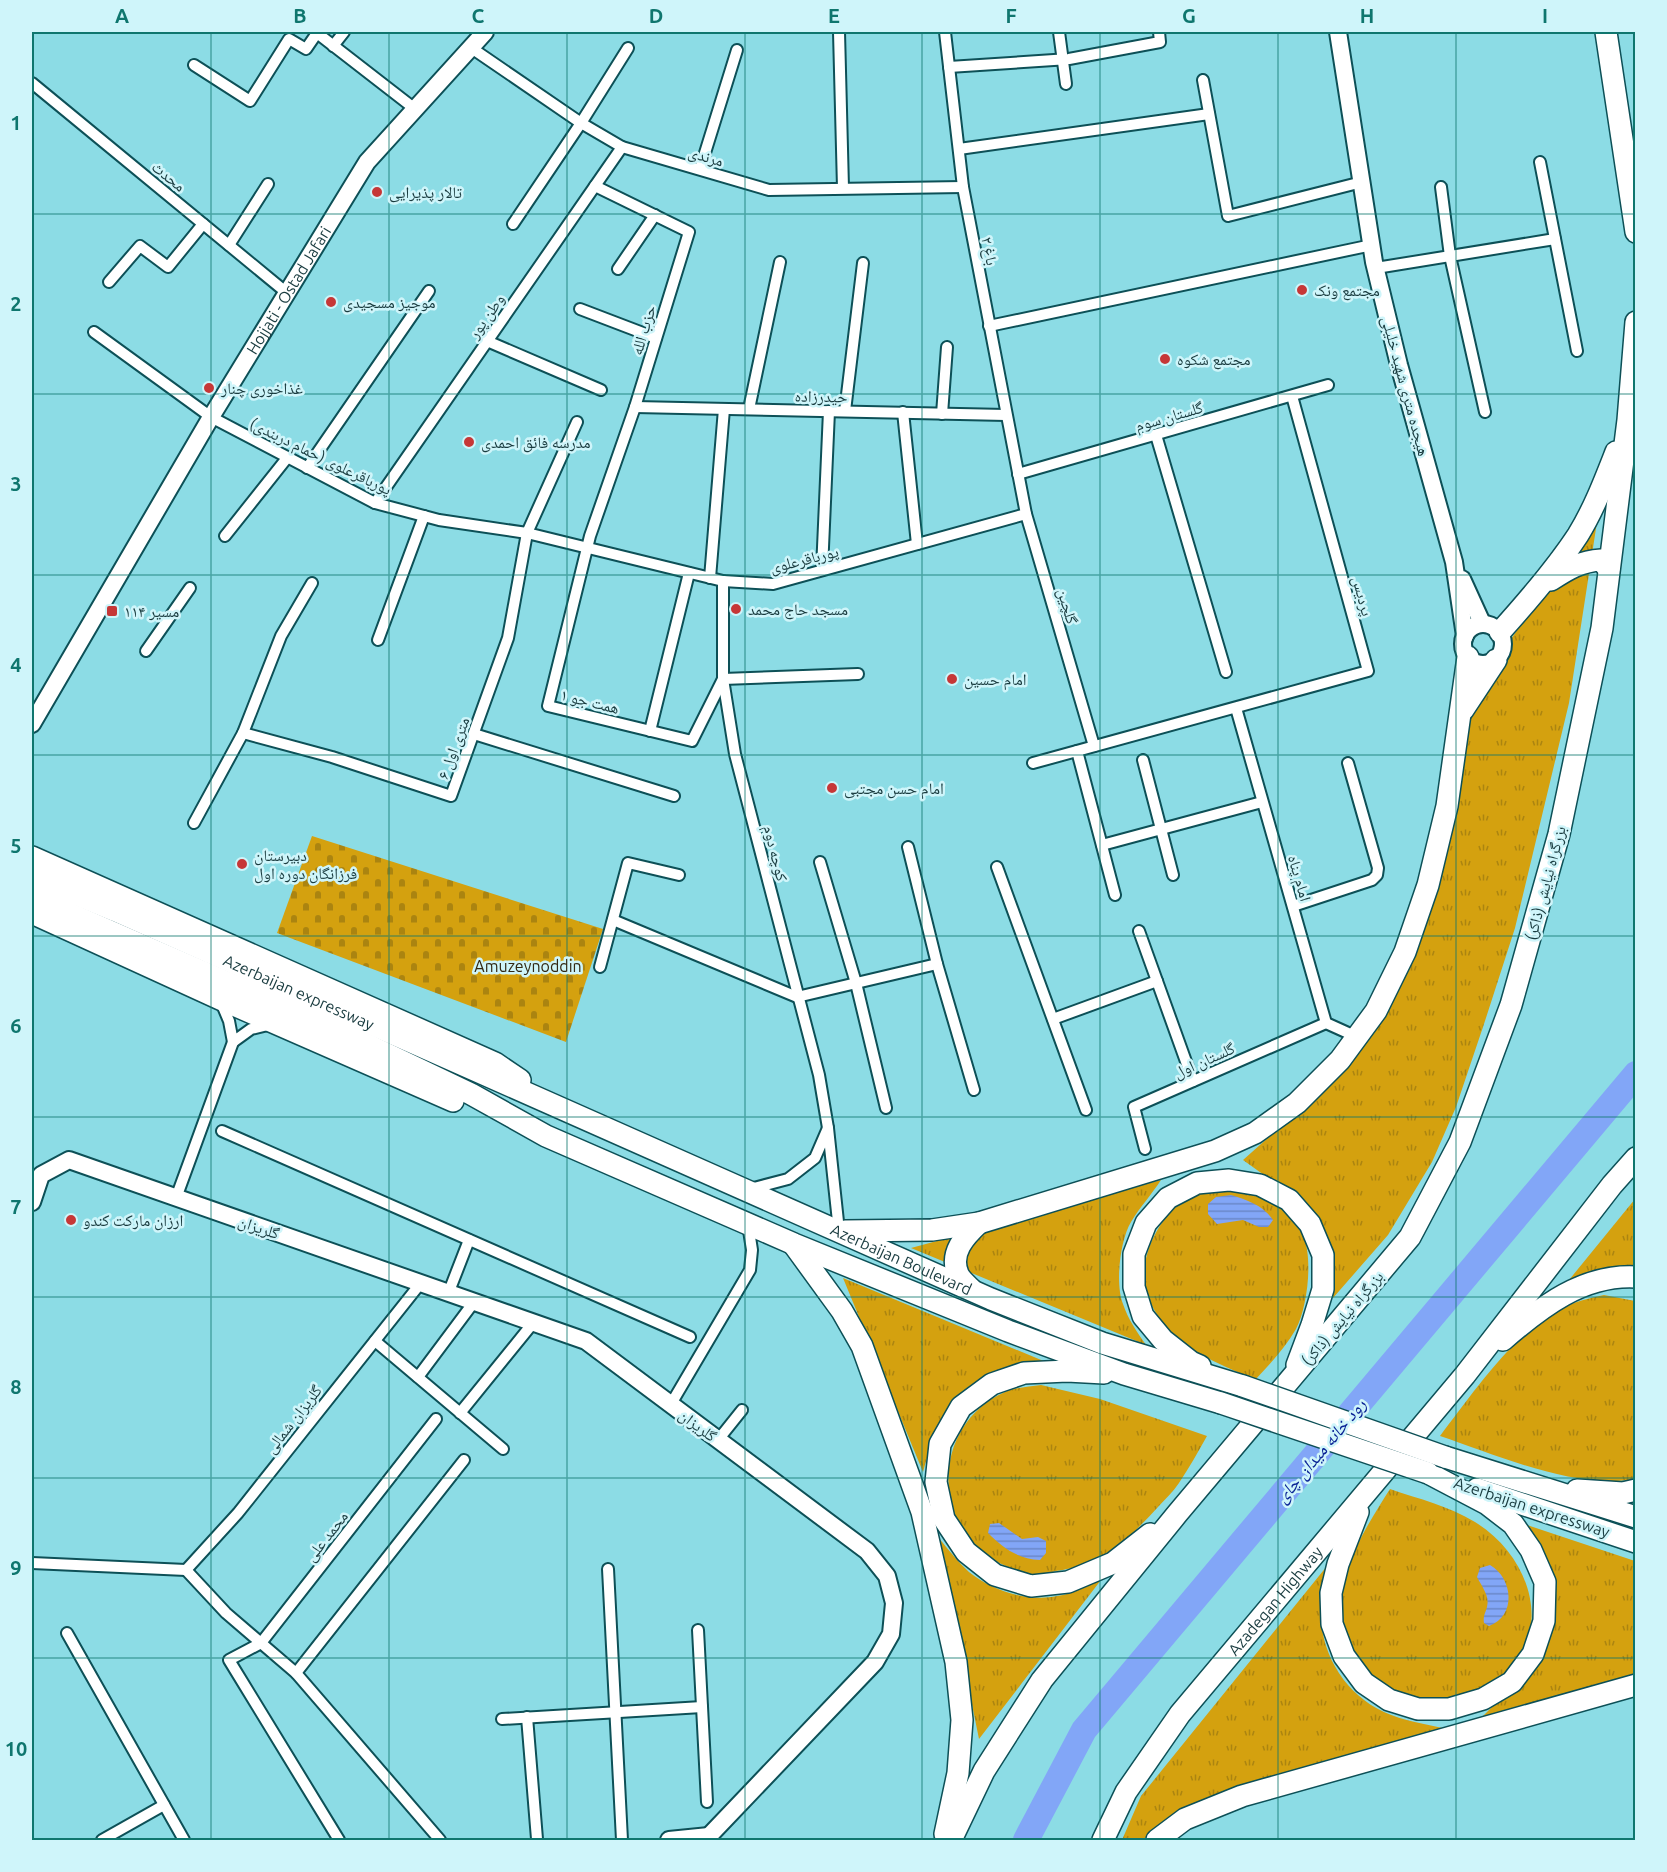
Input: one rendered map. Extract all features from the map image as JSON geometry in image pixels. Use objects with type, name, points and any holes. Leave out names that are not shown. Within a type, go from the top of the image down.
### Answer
[{"type":"highway","points":[[1606,32],[1635,232]]},
{"type":"highway","name":"بزرگراه نیایش (ذاکر)","points":[[1290,1382],[1410,1237],[1460,1142],[1511,1005],[1559,834],[1602,628],[1628,420],[1635,322]]},
{"type":"highway","points":[[1541,586],[1578,535],[1599,495],[1628,420]]},
{"type":"highway","points":[[1491,627],[1541,586],[1574,565],[1601,560],[1610,569]]},
{"type":"highway","points":[[839,1231],[932,1230],[979,1222],[1215,1151],[1255,1133],[1297,1103],[1340,1060],[1376,1011],[1405,952],[1428,885],[1447,806],[1468,657]]},
{"type":"highway","points":[[1459,716],[1496,660]]},
{"type":"highway","name":"Azerbaijan expressway","points":[[33,863],[116,911],[566,1110]]},
{"type":"highway","name":"Azerbaijan expressway","points":[[32,897],[343,1033],[471,1094],[546,1136]]},
{"type":"highway","points":[[32,913],[220,999],[473,1110],[546,1136]]},
{"type":"highway","name":"Azerbaijan Boulevard","points":[[566,1110],[973,1291],[1102,1343],[1243,1386]]},
{"type":"highway","name":"Azerbaijan Boulevard","points":[[546,1136],[794,1245],[1008,1331],[1125,1374],[1221,1403],[1428,1473]]},
{"type":"highway","points":[[1465,1375],[1635,1158]]},
{"type":"highway","points":[[951,1840],[984,1771],[1042,1680],[1177,1514],[1290,1382],[1312,1325],[1323,1289],[1323,1255],[1310,1224],[1289,1200],[1260,1185],[1229,1180],[1197,1183],[1168,1198],[1146,1223],[1134,1254],[1134,1287],[1143,1316],[1163,1340],[1191,1362],[1243,1386]]},
{"type":"highway","points":[[973,1291],[958,1275],[955,1256],[963,1238],[979,1222]]},
{"type":"highway","points":[[794,1245],[842,1311],[862,1347],[922,1512],[956,1662],[962,1720],[958,1773],[943,1840]]},
{"type":"highway","points":[[1465,1375],[1520,1326],[1555,1299],[1591,1282],[1623,1276],[1635,1277]]},
{"type":"highway","points":[[1125,1374],[1067,1371],[1024,1373],[992,1384],[961,1407],[940,1444],[936,1482],[944,1519],[966,1552],[995,1575],[1031,1586],[1068,1582],[1113,1563],[1177,1514]]},
{"type":"highway","name":"Azadegan Highway","points":[[1103,1840],[1126,1792],[1180,1714],[1465,1375]]},
{"type":"highway","name":"Azerbaijan expressway","points":[[1243,1386],[1445,1457],[1635,1517]]},
{"type":"highway","points":[[1363,1498],[1338,1564],[1331,1593],[1332,1624],[1344,1656],[1364,1683],[1389,1700],[1398,1703],[1418,1709],[1449,1709],[1483,1699],[1512,1682],[1533,1654],[1544,1621],[1545,1582],[1531,1550],[1512,1524],[1488,1504],[1428,1473]]},
{"type":"highway","name":"Azerbaijan expressway","points":[[1428,1473],[1635,1542]]},
{"type":"highway","points":[[1545,1488],[1623,1493],[1635,1490]]},
{"type":"highway","points":[[1157,1840],[1185,1820],[1242,1796],[1635,1685]]},
{"type":"main road","name":"Hojjati - Ostad Jafari","points":[[32,724],[210,417],[367,162],[485,32]]},
{"type":"main road","name":"هیجده متری شهید خلیلی","points":[[1338,32],[1376,268],[1399,365],[1454,562],[1465,636]]},
{"type":"main road","name":"هیجده متری شهید خلیلی","points":[[1454,562],[1491,627]]},
{"type":"main road","points":[[1491,627],[1504,642],[1502,652],[1496,660],[1489,664],[1481,664],[1468,657],[1463,648],[1465,636],[1469,629],[1491,627]]},
{"type":"main road","name":"گلریزان","points":[[32,1202],[41,1175],[69,1160],[586,1341],[867,1551],[887,1575],[894,1603],[891,1634],[875,1662],[708,1838]]},
{"type":"main road","points":[[669,1840],[708,1838]]},
{"type":"street","points":[[333,46],[344,32]]},
{"type":"street","points":[[839,32],[843,188]]},
{"type":"street","name":"باغ ۲","points":[[945,32],[963,187],[1018,474]]},
{"type":"street","points":[[1059,32],[1066,84]]},
{"type":"street","points":[[949,67],[1064,60],[1160,42],[1159,32]]},
{"type":"street","points":[[194,65],[250,101],[289,39],[306,49],[317,33],[415,108]]},
{"type":"street","name":"مرندی","points":[[470,47],[581,123],[622,147],[769,190],[963,187]]},
{"type":"street","points":[[513,224],[628,48]]},
{"type":"street","points":[[700,170],[737,50]]},
{"type":"street","points":[[1203,80],[1228,216],[1362,182]]},
{"type":"street","name":"محدث","points":[[32,83],[287,293]]},
{"type":"street","points":[[959,148],[1209,114]]},
{"type":"street","name":"وطن پور","points":[[375,503],[622,147]]},
{"type":"street","points":[[1540,162],[1577,351]]},
{"type":"street","points":[[229,245],[268,184]]},
{"type":"street","name":"حزب الله","points":[[591,536],[635,407],[689,232],[595,186]]},
{"type":"street","points":[[1441,187],[1450,256],[1485,412]]},
{"type":"street","points":[[618,269],[655,215]]},
{"type":"street","points":[[109,282],[140,246],[168,267],[203,224]]},
{"type":"street","points":[[1376,268],[1555,239]]},
{"type":"street","points":[[989,326],[1372,245]]},
{"type":"street","points":[[749,409],[780,262]]},
{"type":"street","points":[[845,411],[863,263]]},
{"type":"street","points":[[307,468],[429,291]]},
{"type":"street","points":[[580,309],[656,338]]},
{"type":"street","name":"پورباقرعلوی (حمام دربندی)","points":[[94,332],[210,417],[375,503],[424,516],[527,533],[587,548]]},
{"type":"street","points":[[488,341],[600,390]]},
{"type":"street","points":[[942,414],[947,347]]},
{"type":"street","name":"گلستان سوم","points":[[1018,474],[1328,386]]},
{"type":"street","name":"پردیس","points":[[1236,708],[1368,671],[1292,396]]},
{"type":"street","name":"حیدرزاده","points":[[635,407],[1006,415]]},
{"type":"street","points":[[710,578],[724,409]]},
{"type":"street","points":[[822,570],[829,411]]},
{"type":"street","points":[[903,412],[917,544]]},
{"type":"street","name":"۶ متری اول","points":[[243,733],[333,757],[451,796],[508,638],[527,533],[577,422]]},
{"type":"street","points":[[1156,435],[1226,672]]},
{"type":"street","points":[[225,536],[287,458]]},
{"type":"street","name":"گلچین","points":[[1018,474],[1026,514],[1094,747]]},
{"type":"street","name":"پورباقرعلوی","points":[[587,548],[723,581],[773,584],[1026,514]]},
{"type":"street","points":[[378,640],[424,516]]},
{"type":"street","name":"همت جو ۱","points":[[591,536],[548,706],[692,741],[723,679]]},
{"type":"street","points":[[650,731],[689,573]]},
{"type":"street","name":"کوچه دوم","points":[[723,581],[723,679],[735,754],[819,1075],[828,1128],[839,1231]]},
{"type":"street","points":[[194,823],[243,733],[281,636],[312,583]]},
{"type":"street","points":[[146,651],[190,588]]},
{"type":"street","points":[[723,679],[858,674]]},
{"type":"street","points":[[1033,763],[1236,708]]},
{"type":"street","name":"امام پناه","points":[[1236,708],[1326,1023]]},
{"type":"street","points":[[474,734],[674,796]]},
{"type":"street","points":[[1077,751],[1115,895]]},
{"type":"street","points":[[1143,760],[1173,875]]},
{"type":"street","points":[[1293,906],[1372,880],[1377,875],[1378,868],[1348,763]]},
{"type":"street","points":[[1102,845],[1262,802]]},
{"type":"street","points":[[908,847],[937,964],[974,1090]]},
{"type":"street","points":[[820,862],[856,983],[886,1108]]},
{"type":"street","points":[[600,967],[628,863],[679,875]]},
{"type":"street","points":[[997,867],[1086,1110]]},
{"type":"street","points":[[613,920],[797,997],[937,964]]},
{"type":"street","points":[[1138,931],[1193,1081]]},
{"type":"street","points":[[1053,1019],[1157,981]]},
{"type":"street","points":[[176,1198],[232,1042],[229,1021],[220,999]]},
{"type":"street","points":[[232,1042],[251,1029],[275,1023]]},
{"type":"street","points":[[1326,1023],[1357,1037]]},
{"type":"street","name":"گلستان اول","points":[[1145,1149],[1134,1107],[1326,1023]]},
{"type":"street","points":[[746,1190],[788,1179],[815,1158],[828,1128]]},
{"type":"street","points":[[222,1131],[690,1337]]},
{"type":"street","points":[[671,1404],[750,1270],[752,1250],[748,1224]]},
{"type":"street","points":[[448,1293],[469,1240]]},
{"type":"street","name":"گلریزان شمالی","points":[[186,1570],[238,1513],[420,1284]]},
{"type":"street","points":[[418,1377],[474,1302]]},
{"type":"street","points":[[460,1413],[533,1323]]},
{"type":"street","points":[[375,1341],[503,1449]]},
{"type":"street","points":[[718,1440],[742,1410]]},
{"type":"street","name":"محمد علی","points":[[339,1840],[229,1660],[261,1643],[436,1419]]},
{"type":"street","points":[[297,1672],[464,1460]]},
{"type":"street","points":[[32,1563],[186,1570],[226,1613],[297,1672],[440,1840]]},
{"type":"street","points":[[608,1569],[622,1840]]},
{"type":"street","points":[[698,1630],[707,1802]]},
{"type":"street","points":[[67,1633],[184,1840]]},
{"type":"street","points":[[502,1719],[702,1707]]},
{"type":"street","points":[[527,1718],[537,1839]]},
{"type":"street","points":[[102,1840],[164,1805]]},
{"type":"green space","points":[[1597,522],[1569,703],[1515,928],[1456,1107],[1432,1162],[1388,1235],[1333,1298],[1330,1245],[1292,1195],[1243,1160],[1338,1076],[1391,1003],[1468,715],[1491,668]]},
{"type":"green space","name":"Amuzeynoddin","points":[[312,836],[603,929],[566,1042],[277,933]]},
{"type":"green space","points":[[1161,1180],[1127,1230],[1120,1262],[1119,1285],[1123,1304],[1146,1345],[911,1248]]},
{"type":"green space","points":[[1241,1189],[1264,1196],[1289,1215],[1304,1238],[1308,1259],[1308,1284],[1300,1320],[1282,1349],[1255,1380],[1194,1351],[1173,1335],[1154,1309],[1144,1283],[1145,1264],[1152,1239],[1166,1217],[1175,1208],[1184,1200],[1201,1192]]},
{"type":"green space","points":[[1635,1199],[1635,1269],[1569,1280]]},
{"type":"green space","points":[[843,1278],[1046,1362],[990,1375],[959,1395],[942,1418],[923,1472]]},
{"type":"green space","points":[[1604,1295],[1635,1301],[1635,1479],[1587,1480],[1562,1475],[1536,1469],[1440,1436],[1494,1366],[1526,1333],[1560,1309],[1582,1300]]},
{"type":"green space","points":[[1041,1385],[1100,1399],[1207,1436],[1177,1486],[1125,1540],[1087,1563],[1042,1574],[1026,1575],[982,1552],[964,1531],[952,1507],[948,1481],[952,1454],[962,1429],[980,1408],[1009,1390]]},
{"type":"green space","points":[[1390,1489],[1444,1507],[1475,1522],[1508,1552],[1520,1570],[1528,1590],[1532,1611],[1530,1632],[1523,1653],[1510,1673],[1495,1684],[1477,1692],[1449,1698],[1417,1699],[1390,1690],[1377,1681],[1346,1642],[1340,1621],[1340,1601],[1344,1581],[1359,1542]]},
{"type":"green space","points":[[1527,1525],[1635,1561],[1635,1678],[1478,1721],[1494,1705],[1518,1687],[1542,1657],[1541,1548]]},
{"type":"green space","points":[[938,1537],[969,1572],[999,1590],[1022,1596],[1057,1596],[1074,1592],[1101,1580],[979,1739]]},
{"type":"green space","points":[[1327,1566],[1321,1603],[1322,1631],[1326,1646],[1339,1673],[1359,1696],[1384,1712],[1447,1729],[1151,1832],[1143,1840],[1122,1840],[1141,1796]]},
{"type":"water","points":[[1231,1195],[1249,1201],[1264,1210],[1273,1220],[1268,1227],[1259,1227],[1243,1220],[1217,1224],[1208,1214],[1208,1204],[1216,1197]]},
{"type":"water","points":[[999,1523],[1022,1539],[1038,1537],[1046,1541],[1046,1553],[1040,1560],[1018,1555],[1005,1548],[988,1533],[990,1524]]},
{"type":"water","points":[[1490,1565],[1503,1579],[1509,1597],[1504,1614],[1489,1626],[1484,1623],[1487,1599],[1477,1577],[1480,1568]]},
{"type":"waterway","name":"رود خانه میدان چای","points":[[1026,1840],[1084,1730],[1636,1074]]},
{"type":"place","name":"تالار پذیرایی","points":[[377,192]]},
{"type":"place","name":"مجتمع ونک","points":[[1302,290]]},
{"type":"place","name":"موجیز مسجیدی","points":[[331,302]]},
{"type":"place","name":"مجتمع شکوه","points":[[1165,359]]},
{"type":"place","name":"غذاخوری چنار","points":[[209,388]]},
{"type":"place","name":"مدرسه فائق احمدی","points":[[469,442]]},
{"type":"place","name":"مسجد حاج محمد","points":[[736,609]]},
{"type":"place","name":"مسیر ۱۱۴","points":[[112,611]]},
{"type":"place","name":"امام حسین","points":[[952,679]]},
{"type":"place","name":"امام حسن مجتبی","points":[[832,788]]},
{"type":"place","name":"دبیرستان فرزانگان دوره اول","points":[[242,864]]},
{"type":"place","name":"ارزان مارکت کندو","points":[[71,1220]]}]
